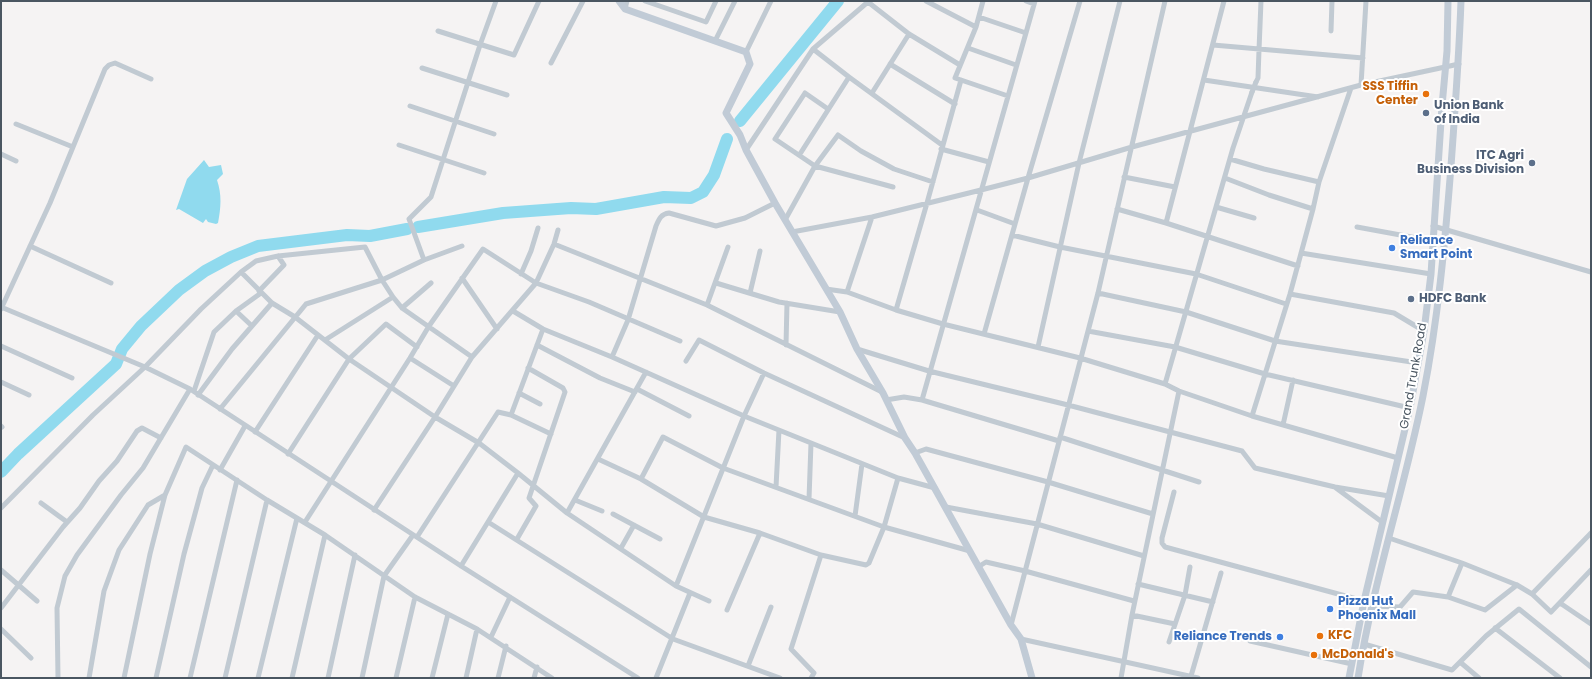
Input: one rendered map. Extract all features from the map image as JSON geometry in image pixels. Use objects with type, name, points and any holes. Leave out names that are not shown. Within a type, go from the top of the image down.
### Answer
[{"type":"main road","points":[[619,1],[625,9],[746,52],[750,64],[726,113],[740,135],[746,150],[775,203],[840,312],[857,349],[883,393],[905,438],[916,453],[978,567],[1011,625],[1021,639],[1032,678]]},
{"type":"main road","name":"Grand Trunk Road","points":[[1350,678],[1364,601],[1410,408],[1424,331],[1431,274],[1446,67],[1448,1]]},
{"type":"main road","name":"Grand Trunk Road","points":[[1358,678],[1371,606],[1409,459],[1423,395],[1434,328],[1446,229],[1459,64],[1461,1]]},
{"type":"street","points":[[424,260],[409,219],[431,198],[480,45],[496,1]]},
{"type":"street","points":[[438,31],[514,56],[538,1]]},
{"type":"street","points":[[551,63],[583,1]]},
{"type":"street","points":[[625,9],[627,1]]},
{"type":"street","points":[[645,1],[706,22],[716,1]]},
{"type":"street","points":[[715,41],[735,1]]},
{"type":"street","points":[[746,52],[771,1]]},
{"type":"street","points":[[746,150],[813,49],[869,1],[909,34],[960,65]]},
{"type":"street","points":[[926,1],[976,26]]},
{"type":"street","points":[[983,1],[976,26],[955,78],[1008,96]]},
{"type":"street","points":[[922,400],[1026,34],[1034,2],[1026,1]]},
{"type":"street","points":[[984,334],[1080,1]]},
{"type":"street","points":[[1038,348],[1079,163],[1120,1]]},
{"type":"street","points":[[1011,625],[1098,293],[1165,1]]},
{"type":"street","points":[[1166,223],[1224,1]]},
{"type":"street","points":[[1165,384],[1230,159],[1258,78],[1261,1]]},
{"type":"street","points":[[1331,31],[1332,1]]},
{"type":"street","points":[[1361,85],[1366,1]]},
{"type":"street","points":[[979,17],[1026,34]]},
{"type":"street","points":[[872,93],[909,34]]},
{"type":"street","points":[[1213,45],[1363,58]]},
{"type":"street","points":[[968,48],[1016,65]]},
{"type":"street","points":[[813,49],[942,147],[989,162]]},
{"type":"street","points":[[151,79],[115,63],[109,64],[105,69],[50,203],[1,308],[145,367],[194,392],[374,510],[638,678]]},
{"type":"street","points":[[890,64],[955,104]]},
{"type":"street","points":[[792,232],[872,217],[981,190],[1361,85],[1459,64]]},
{"type":"street","points":[[422,68],[507,95]]},
{"type":"street","points":[[800,154],[849,77]]},
{"type":"street","points":[[896,310],[928,203],[961,80]]},
{"type":"street","points":[[1204,80],[1319,97]]},
{"type":"street","points":[[1252,416],[1290,294],[1319,182],[1351,88]]},
{"type":"street","points":[[828,109],[805,93],[775,138],[800,154],[815,166],[893,187]]},
{"type":"street","points":[[410,106],[494,134]]},
{"type":"street","points":[[16,124],[73,147]]},
{"type":"street","points":[[785,220],[815,166],[838,135],[894,169],[933,182]]},
{"type":"street","points":[[399,146],[484,173]]},
{"type":"street","points":[[1,154],[16,161]]},
{"type":"street","points":[[1230,159],[1319,182]]},
{"type":"street","points":[[1124,177],[1175,187]]},
{"type":"street","points":[[1225,178],[1313,209]]},
{"type":"street","points":[[612,357],[628,320],[656,226],[664,214],[669,213],[716,226],[745,218],[775,203]]},
{"type":"street","points":[[1216,207],[1254,218]]},
{"type":"street","points":[[1117,208],[1298,266]]},
{"type":"street","points":[[976,210],[1016,224]]},
{"type":"street","points":[[847,292],[872,217]]},
{"type":"street","points":[[1434,226],[1591,272]]},
{"type":"street","points":[[1357,227],[1433,241]]},
{"type":"street","points":[[521,274],[531,251],[538,228]]},
{"type":"street","points":[[374,510],[435,417],[472,357],[536,283],[554,244],[558,230]]},
{"type":"street","points":[[1012,235],[1106,257],[1196,274],[1286,304]]},
{"type":"street","points":[[554,244],[706,305],[883,393]]},
{"type":"street","points":[[30,246],[111,283]]},
{"type":"street","points":[[220,409],[306,304],[382,280],[424,260],[462,246]]},
{"type":"street","points":[[1,508],[93,415],[145,367],[201,309],[241,272],[256,261],[278,256],[365,247],[382,280],[402,308],[472,357]]},
{"type":"street","points":[[706,305],[716,283],[728,247]]},
{"type":"street","points":[[305,522],[392,388],[429,326],[483,249],[536,283],[589,302],[680,341]]},
{"type":"street","points":[[750,293],[760,251]]},
{"type":"street","points":[[1301,253],[1431,274]]},
{"type":"street","points":[[194,392],[214,332],[236,311],[260,292],[284,265],[278,256]]},
{"type":"street","points":[[241,272],[272,303],[295,317],[392,388],[435,417],[479,443],[567,513],[676,586],[708,601]]},
{"type":"street","points":[[462,278],[497,328]]},
{"type":"street","points":[[402,308],[431,283]]},
{"type":"street","points":[[716,283],[787,303],[840,312]]},
{"type":"street","points":[[826,289],[847,292],[896,310],[943,324],[1080,358],[1165,384],[1179,391],[1252,416],[1398,458]]},
{"type":"street","points":[[1098,293],[1186,312],[1275,340],[1418,363]]},
{"type":"street","points":[[1290,294],[1394,313],[1424,331]]},
{"type":"street","points":[[325,340],[393,297]]},
{"type":"street","points":[[58,678],[57,608],[65,576],[77,555],[121,495],[143,468],[161,438],[194,392],[272,303]]},
{"type":"street","points":[[786,345],[787,303]]},
{"type":"street","points":[[513,310],[543,329],[612,357],[744,416],[898,478],[935,488]]},
{"type":"street","points":[[236,311],[252,326]]},
{"type":"street","points":[[288,454],[349,358],[386,324],[417,347]]},
{"type":"street","points":[[511,415],[543,329]]},
{"type":"street","points":[[1088,331],[1175,347],[1265,374],[1410,408]]},
{"type":"street","points":[[255,432],[318,334]]},
{"type":"street","points":[[686,361],[699,340],[764,373],[905,438]]},
{"type":"street","points":[[537,345],[600,378],[636,391],[689,416]]},
{"type":"street","points":[[1,346],[72,378]]},
{"type":"street","points":[[857,349],[929,371],[1068,405],[1242,451],[1255,468],[1335,488],[1389,496]]},
{"type":"street","points":[[410,358],[454,386]]},
{"type":"street","points":[[517,539],[536,506],[529,498],[565,392],[563,388],[528,368]]},
{"type":"street","points":[[567,513],[646,372]]},
{"type":"street","points":[[676,586],[744,416],[764,373]]},
{"type":"street","points":[[1283,425],[1293,380]]},
{"type":"street","points":[[1,382],[29,395]]},
{"type":"street","points":[[1121,678],[1134,601],[1179,391]]},
{"type":"street","points":[[519,393],[540,404]]},
{"type":"street","points":[[886,400],[904,397],[922,400],[1059,439],[1199,482]]},
{"type":"street","points":[[362,678],[384,576],[415,536],[479,443],[498,412],[511,415],[551,434]]},
{"type":"street","points":[[220,470],[245,426]]},
{"type":"street","points":[[1,608],[67,522],[80,508],[99,481],[117,461],[137,431],[142,428],[161,438]]},
{"type":"street","points":[[776,487],[779,430]]},
{"type":"street","points":[[641,479],[663,437],[723,468],[884,527],[970,551]]},
{"type":"street","points":[[809,499],[811,443]]},
{"type":"street","points":[[124,678],[150,554],[165,495],[186,447],[267,500],[305,522],[416,597],[506,646],[552,678]]},
{"type":"street","points":[[916,453],[926,449],[1048,482],[1153,514]]},
{"type":"street","points":[[598,459],[641,479],[704,517],[760,533],[821,554],[866,565],[869,563],[884,527],[898,478]]},
{"type":"street","points":[[855,516],[862,464]]},
{"type":"street","points":[[156,678],[184,554],[202,488],[213,465]]},
{"type":"street","points":[[461,566],[518,473]]},
{"type":"street","points":[[190,678],[237,480]]},
{"type":"street","points":[[1335,488],[1382,522]]},
{"type":"street","points":[[1174,492],[1162,538],[1162,543],[1165,547],[1364,601]]},
{"type":"street","points":[[89,678],[104,591],[119,550],[148,505],[165,495]]},
{"type":"street","points":[[225,678],[267,500]]},
{"type":"street","points":[[575,500],[602,511]]},
{"type":"street","points":[[41,503],[67,522]]},
{"type":"street","points":[[946,506],[1037,524],[1144,556]]},
{"type":"street","points":[[613,514],[660,539]]},
{"type":"street","points":[[258,678],[297,518]]},
{"type":"street","points":[[488,522],[673,639],[780,678]]},
{"type":"street","points":[[621,548],[634,525]]},
{"type":"street","points":[[727,610],[760,533]]},
{"type":"street","points":[[1532,594],[1591,533]]},
{"type":"street","points":[[292,678],[324,535]]},
{"type":"street","points":[[1389,538],[1462,563],[1517,585],[1532,594],[1551,612],[1591,570]]},
{"type":"street","points":[[811,678],[814,673],[791,648],[821,554]]},
{"type":"street","points":[[328,678],[354,555]]},
{"type":"street","points":[[978,567],[986,562],[1025,571],[1134,601]]},
{"type":"street","points":[[1448,597],[1462,563]]},
{"type":"street","points":[[1169,642],[1184,595],[1190,567]]},
{"type":"street","points":[[1,570],[37,602]]},
{"type":"street","points":[[1191,676],[1221,573]]},
{"type":"street","points":[[1138,584],[1213,602]]},
{"type":"street","points":[[1371,606],[1400,607],[1413,592],[1448,597],[1485,610],[1517,585]]},
{"type":"street","points":[[656,678],[673,639],[690,593]]},
{"type":"street","points":[[396,678],[416,597]]},
{"type":"street","points":[[491,638],[510,597]]},
{"type":"street","points":[[1560,603],[1591,624]]},
{"type":"street","points":[[748,666],[771,606]]},
{"type":"street","points":[[1364,644],[1452,670],[1495,628],[1519,609],[1590,665]]},
{"type":"street","points":[[432,678],[448,614]]},
{"type":"street","points":[[1132,615],[1175,624]]},
{"type":"street","points":[[1495,628],[1560,678]]},
{"type":"street","points":[[1,629],[31,658]]},
{"type":"street","points":[[466,678],[477,629]]},
{"type":"street","points":[[1021,639],[1198,678]]},
{"type":"street","points":[[1250,641],[1352,664]]},
{"type":"street","points":[[498,678],[506,646]]},
{"type":"street","points":[[1460,662],[1479,678]]},
{"type":"street","points":[[534,678],[537,667]]},
{"type":"water","points":[[204,160],[209,167],[221,165],[223,174],[217,180],[220,191],[220,212],[218,223],[216,224],[208,222],[206,219],[203,223],[179,209],[176,210],[187,179]]},
{"type":"waterway","points":[[740,121],[838,1]]},
{"type":"waterway","points":[[418,227],[503,213],[571,208],[596,209],[664,197],[691,198],[703,192],[714,175],[727,139]]},
{"type":"waterway","points":[[1,472],[18,454],[116,364],[122,349],[141,326],[179,290],[205,271],[231,257],[258,246],[347,235],[370,236],[407,229]]},
{"type":"place","name":"SSS Tiffin Center","points":[[1426,94]]},
{"type":"place","name":"Union Bank of India","points":[[1426,113]]},
{"type":"place","name":"ITC Agri Business Division","points":[[1532,163]]},
{"type":"place","name":"Reliance Smart Point","points":[[1392,248]]},
{"type":"place","name":"HDFC Bank","points":[[1411,299]]},
{"type":"place","name":"Pizza Hut Phoenix Mall","points":[[1330,609]]},
{"type":"place","name":"KFC","points":[[1320,636]]},
{"type":"place","name":"Reliance Trends","points":[[1280,637]]},
{"type":"place","name":"McDonald's","points":[[1314,655]]}]
